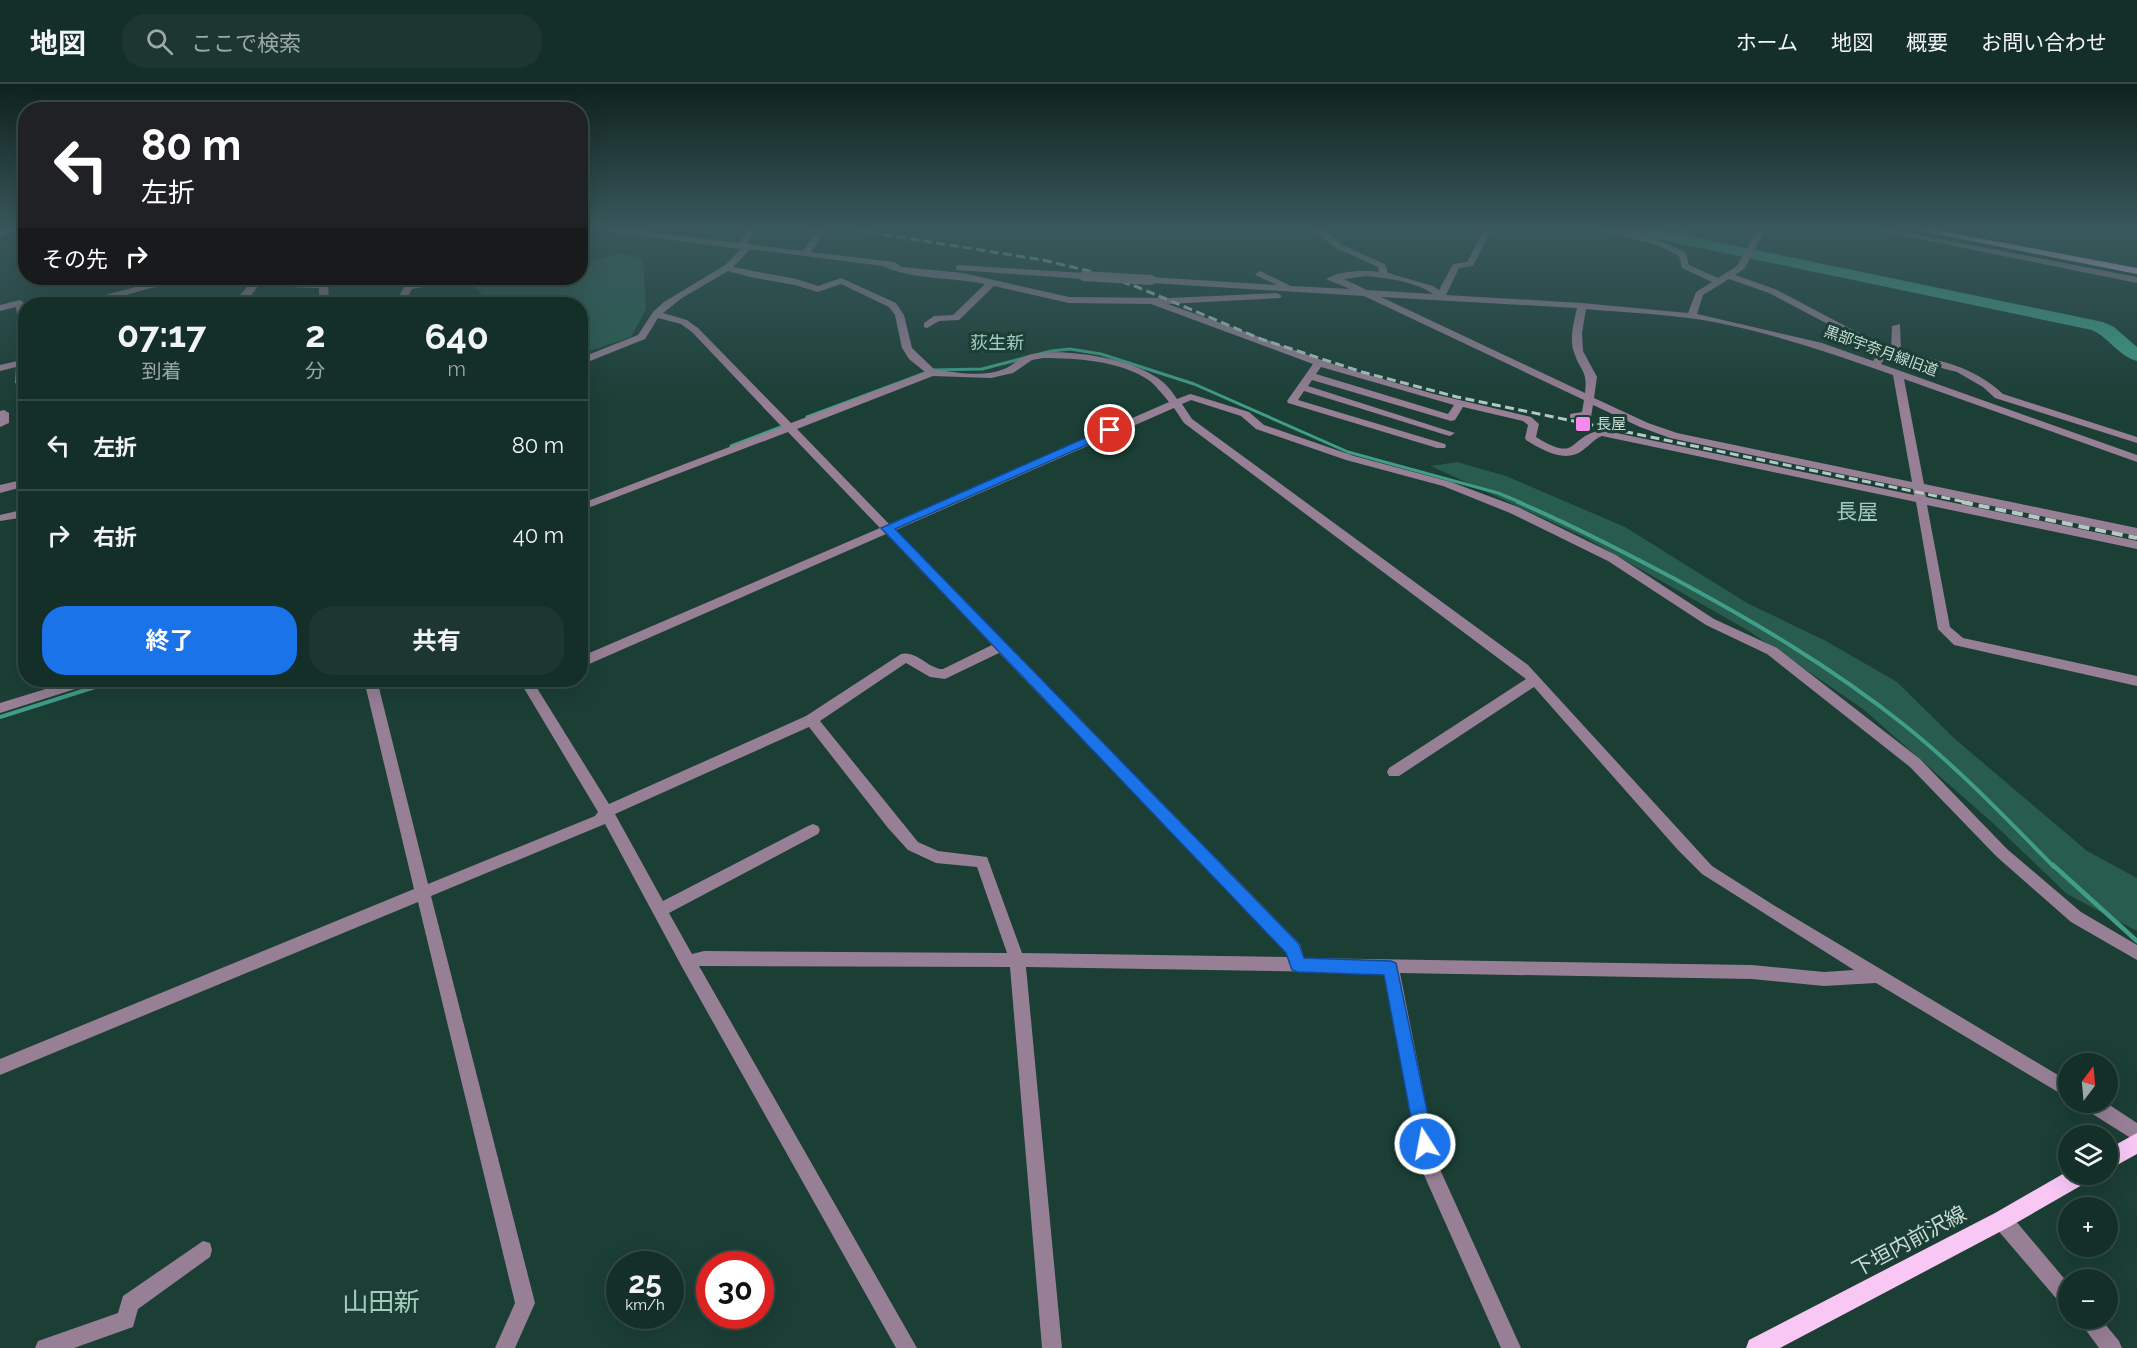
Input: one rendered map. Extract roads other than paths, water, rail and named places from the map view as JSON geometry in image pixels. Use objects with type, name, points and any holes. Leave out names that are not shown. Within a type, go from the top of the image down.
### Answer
[{"type":"main road","points":[[2118,1154],[2137,1143]]},
{"type":"main road","name":"下垣内前沢線","points":[[1757,1348],[2002,1220],[2063,1185]]},
{"type":"street","points":[[105,297],[146,287]]},
{"type":"street","points":[[588,359],[633,342],[642,336],[656,314],[673,299],[694,287]]},
{"type":"street","points":[[855,287],[893,304],[902,320],[905,345],[919,363],[932,373]]},
{"type":"street","points":[[927,325],[936,318],[956,318],[987,287]]},
{"type":"street","points":[[1009,287],[1069,300],[1153,301],[1305,295],[1375,299]]},
{"type":"street","name":"黒部宇奈月線旧道","points":[[1262,287],[1442,296],[1692,316],[1798,339],[2137,459]]},
{"type":"street","points":[[1289,287],[1294,289]]},
{"type":"street","points":[[1307,290],[1312,287]]},
{"type":"street","points":[[1350,287],[1674,436],[2137,532]]},
{"type":"street","points":[[1426,287],[1442,296],[1446,287]]},
{"type":"street","points":[[1692,316],[1699,294],[1710,287]]},
{"type":"street","points":[[1756,287],[1773,291],[1862,336],[1884,350],[1938,361],[1986,381],[1999,396],[2137,440]]},
{"type":"street","points":[[1153,301],[1257,343],[1318,364],[1459,405],[1527,419],[1534,424],[1530,438],[1563,453],[1575,451],[1593,434],[1602,433],[2137,545]]},
{"type":"street","points":[[0,308],[18,304]]},
{"type":"street","points":[[1574,416],[1587,415],[1592,377],[1578,351],[1577,333],[1582,306]]},
{"type":"street","points":[[656,314],[684,322],[695,330],[1293,949],[1298,965]]},
{"type":"street","points":[[1896,354],[1898,326]]},
{"type":"street","points":[[1875,365],[1884,350]]},
{"type":"street","points":[[588,505],[932,373],[992,375],[1010,371],[1031,357],[1063,355],[1137,372],[1152,378],[1175,402],[1188,421],[1523,668],[1707,870],[1770,911],[2058,1084]]},
{"type":"street","points":[[0,368],[18,364]]},
{"type":"street","points":[[1318,364],[1292,401],[1441,446]]},
{"type":"street","points":[[1898,373],[1944,629],[1959,642],[2137,681]]},
{"type":"street","points":[[1310,376],[1451,418],[1459,405]]},
{"type":"street","points":[[1334,426],[1367,379]]},
{"type":"street","points":[[1302,387],[1450,433]]},
{"type":"street","points":[[1386,429],[1403,404],[1410,401],[1416,393]]},
{"type":"street","points":[[588,659],[1190,396],[1245,414],[1260,427],[1350,458],[1447,484],[1514,510],[1612,558],[1710,622],[1772,651],[1816,683],[1915,763],[2002,853],[2076,917],[2137,953]]},
{"type":"street","points":[[0,489],[18,484]]},
{"type":"street","points":[[4,518],[18,515]]},
{"type":"street","points":[[0,1067],[600,820],[606,812],[810,720],[906,657],[935,674],[945,674],[1000,647]]},
{"type":"street","points":[[1394,772],[1535,680]]},
{"type":"street","points":[[0,708],[67,687]]},
{"type":"street","points":[[372,687],[525,1303],[505,1348]]},
{"type":"street","points":[[536,687],[688,962],[907,1348]]},
{"type":"street","points":[[810,720],[893,824],[914,846],[936,856],[982,861],[1017,960],[1052,1348]]},
{"type":"street","points":[[660,910],[813,830]]},
{"type":"street","points":[[688,962],[704,958],[1017,960],[1391,968],[1752,972],[1824,979],[1878,976]]},
{"type":"street","points":[[1391,968],[1429,1166],[1511,1348]]},
{"type":"street","points":[[2106,1113],[2137,1133]]},
{"type":"street","points":[[2002,1220],[2058,1285]]},
{"type":"street","points":[[45,1348],[126,1320],[130,1303],[203,1250]]},
{"type":"street","points":[[2096,1329],[2112,1348]]},
{"type":"waterway","points":[[1911,287],[2097,326],[2108,331],[2137,356]]},
{"type":"waterway","points":[[807,417],[933,370],[982,369],[1051,351],[1070,349],[1101,354],[1194,384],[1348,452],[1498,493],[1522,503]]},
{"type":"waterway","points":[[731,446],[786,425]]},
{"type":"waterway","points":[[1518,502],[1597,539],[1703,594],[1762,628],[1848,683],[1903,724],[1942,757],[2054,867]]},
{"type":"waterway","points":[[0,717],[95,687]]},
{"type":"waterway","points":[[2053,865],[2137,941]]},
{"type":"railway","points":[[1137,287],[1261,339],[1362,372],[1457,397],[1970,503]]},
{"type":"railway","points":[[1962,502],[2137,538]]},
{"type":"place","name":"長屋","points":[[1583,424]]},
{"type":"district","name":"荻生新","points":[[997,342]]},
{"type":"district","name":"長屋","points":[[1857,511]]},
{"type":"district","name":"山田新","points":[[381,1302]]}]
